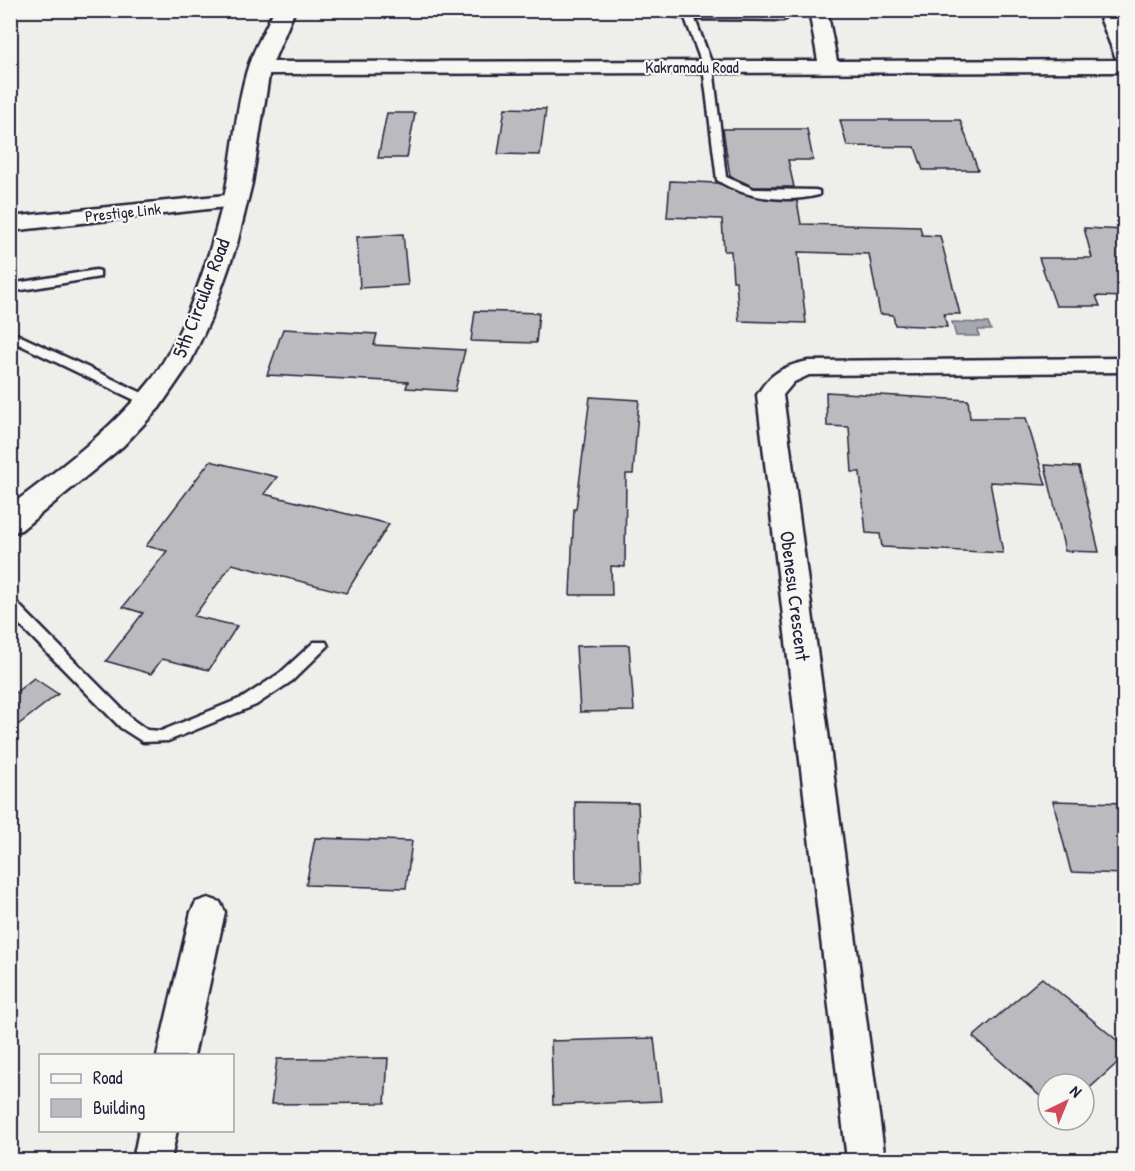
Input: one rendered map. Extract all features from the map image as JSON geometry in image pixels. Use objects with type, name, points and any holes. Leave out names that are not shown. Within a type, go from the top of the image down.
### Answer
[{"type":"street","name":"5th Circular Road","points":[[10,523],[66,479],[129,422],[165,381],[185,348],[213,276],[236,200],[259,68],[285,10]]},
{"type":"street","points":[[818,10],[828,66]]},
{"type":"street","points":[[1106,10],[1125,56]]},
{"type":"street","name":"Kakramadu Road","points":[[259,68],[1125,66]]},
{"type":"street","name":"Prestige Link","points":[[10,224],[236,200]]},
{"type":"street","name":"Obenesu Crescent","points":[[866,1161],[770,395],[775,385],[790,372],[808,368],[1125,365]]},
{"type":"street","points":[[175,1054],[207,912]]},
{"type":"street","points":[[152,1161],[159,1132]]},
{"type":"lane","points":[[642,10],[689,16],[783,17]]},
{"type":"lane","points":[[689,16],[708,67],[721,178],[734,189],[756,195],[815,193]]},
{"type":"lane","points":[[10,288],[96,273]]},
{"type":"lane","points":[[10,335],[148,401]]},
{"type":"lane","points":[[10,605],[127,724],[143,736],[162,737],[250,701],[286,677],[320,646]]},
{"type":"shaded area","points":[[952,322],[988,323],[991,330],[978,330],[979,336],[956,336]]},
{"type":"building","points":[[505,108],[546,109],[540,155],[498,154]]},
{"type":"building","points":[[387,113],[415,113],[407,158],[378,158]]},
{"type":"building","points":[[840,120],[960,120],[978,170],[923,170],[915,147],[847,146]]},
{"type":"building","points":[[723,129],[807,129],[813,160],[788,160],[794,187],[754,187],[730,176]]},
{"type":"building","points":[[670,181],[717,183],[753,197],[797,201],[801,224],[920,227],[922,235],[940,236],[960,314],[944,314],[947,327],[895,325],[893,315],[880,314],[869,254],[798,252],[806,323],[739,321],[731,251],[724,251],[722,219],[667,217]]},
{"type":"building","points":[[1084,228],[1125,230],[1125,297],[1096,296],[1100,306],[1056,306],[1039,258],[1092,258]]},
{"type":"building","points":[[403,234],[408,285],[360,288],[357,237]]},
{"type":"building","points":[[475,311],[539,313],[536,343],[471,341]]},
{"type":"building","points":[[283,329],[377,334],[374,345],[465,350],[455,391],[406,388],[408,382],[267,375]]},
{"type":"building","points":[[826,392],[968,400],[970,418],[1026,418],[1046,485],[990,482],[1003,553],[882,547],[880,534],[866,533],[860,472],[852,472],[849,427],[827,426]]},
{"type":"building","points":[[590,397],[639,400],[633,474],[626,474],[625,567],[611,566],[612,595],[570,595],[574,509],[576,509]]},
{"type":"building","points":[[210,461],[277,477],[264,494],[389,524],[346,593],[232,564],[194,616],[237,626],[209,670],[162,659],[151,674],[106,661],[143,613],[123,607],[167,551],[146,546]]},
{"type":"building","points":[[1045,465],[1079,467],[1099,552],[1065,551]]},
{"type":"building","points":[[629,645],[634,711],[580,712],[576,646]]},
{"type":"building","points":[[34,678],[58,694],[10,731],[10,697]]},
{"type":"building","points":[[1053,801],[1125,803],[1125,874],[1071,872]]},
{"type":"building","points":[[575,802],[638,803],[641,883],[576,883]]},
{"type":"building","points":[[315,838],[412,841],[406,888],[306,885]]},
{"type":"building","points":[[1042,978],[1125,1047],[1125,1056],[1096,1082],[1096,1072],[1036,1072],[1036,1092],[973,1037]]},
{"type":"building","points":[[654,1038],[661,1101],[553,1105],[551,1041]]},
{"type":"building","points":[[388,1058],[385,1103],[271,1104],[277,1059]]}]
